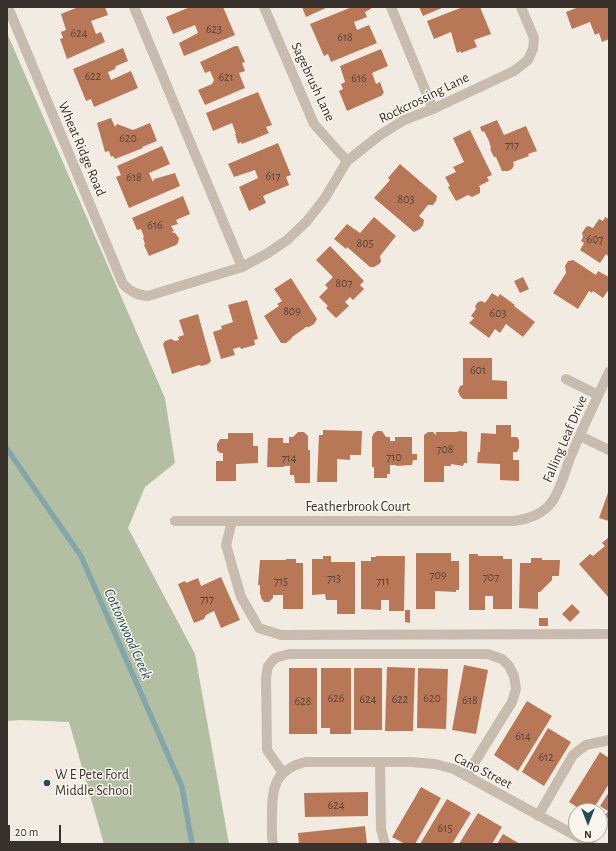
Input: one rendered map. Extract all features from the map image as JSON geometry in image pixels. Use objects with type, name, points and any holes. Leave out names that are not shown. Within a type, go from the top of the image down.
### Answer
[{"type":"street","name":"Wheat Ridge Road","points":[[8,7],[123,284],[137,295]]},
{"type":"street","points":[[134,7],[242,267]]},
{"type":"street","name":"Sagebrush Lane","points":[[264,7],[314,124],[348,161]]},
{"type":"street","points":[[391,7],[433,109]]},
{"type":"street","name":"Rockcrossing Lane","points":[[137,295],[148,296],[242,267],[268,253],[287,240],[308,221],[325,198],[348,161],[380,135],[404,120],[433,109],[514,71],[528,60],[533,49],[534,38],[521,7]]},
{"type":"street","name":"Falling Leaf Drive","points":[[540,513],[551,504],[558,492],[562,478],[609,372]]},
{"type":"street","points":[[566,379],[598,395]]},
{"type":"street","points":[[580,436],[609,450]]},
{"type":"street","name":"Featherbrook Court","points":[[175,521],[514,521],[528,519],[540,513]]},
{"type":"street","points":[[232,521],[226,545],[241,597],[258,628],[281,635],[609,634]]},
{"type":"street","points":[[273,844],[272,794],[276,783],[283,772],[267,750],[266,678],[268,666],[275,658],[289,654],[488,654],[502,659],[510,666],[514,676],[516,689],[512,702],[466,776]]},
{"type":"street","points":[[538,816],[573,755],[586,745],[609,740]]},
{"type":"street","name":"Cano Street","points":[[283,772],[294,765],[306,762],[411,762],[435,764],[454,769],[590,844]]},
{"type":"street","points":[[380,763],[380,829],[385,844]]},
{"type":"green space","points":[[7,33],[165,398],[175,463],[145,487],[128,528],[195,654],[229,844],[104,844],[69,722],[21,720],[7,721]]},
{"type":"building","points":[[78,7],[105,7],[108,15],[91,21],[96,34],[101,32],[105,42],[67,59],[60,39],[63,38],[61,32],[66,30],[61,14]]},
{"type":"building","points":[[190,7],[223,7],[235,35],[184,56],[179,43],[198,33],[195,25],[173,34],[166,17]]},
{"type":"building","points":[[302,7],[328,7],[306,17]]},
{"type":"building","points":[[352,7],[370,7],[371,9],[365,12],[367,17],[354,22],[357,30],[369,25],[377,43],[331,62],[328,54],[324,56],[310,24]]},
{"type":"building","points":[[419,7],[444,7],[423,16]]},
{"type":"building","points":[[463,7],[480,7],[491,34],[474,40],[477,47],[457,53],[451,32],[434,39],[427,21]]},
{"type":"building","points":[[579,7],[609,7],[609,39],[602,42],[599,33],[595,35],[590,22],[572,29],[566,12]]},
{"type":"building","points":[[238,46],[245,62],[242,63],[245,71],[239,73],[245,88],[205,105],[198,90],[212,84],[214,80],[210,71],[205,73],[200,62]]},
{"type":"building","points":[[123,48],[128,61],[116,66],[115,69],[108,72],[111,80],[131,71],[138,88],[94,107],[91,99],[86,101],[73,69]]},
{"type":"building","points":[[381,49],[388,66],[372,73],[376,84],[380,82],[384,93],[382,94],[383,95],[347,111],[339,91],[343,89],[341,84],[345,82],[340,66]]},
{"type":"building","points":[[258,92],[272,125],[266,127],[269,133],[242,144],[241,142],[238,144],[232,123],[213,131],[206,113]]},
{"type":"building","points":[[111,118],[115,127],[117,124],[133,130],[150,123],[157,141],[115,159],[113,156],[111,157],[109,151],[105,152],[97,123]]},
{"type":"building","points":[[497,120],[504,135],[526,126],[537,151],[528,154],[529,156],[513,162],[514,165],[512,169],[508,171],[502,171],[496,157],[494,157],[490,149],[489,141],[484,131],[482,132],[480,127]]},
{"type":"building","points":[[470,130],[492,175],[487,177],[489,181],[479,186],[480,193],[472,197],[468,195],[456,201],[448,187],[450,186],[445,177],[456,172],[453,167],[464,162],[453,138]]},
{"type":"building","points":[[278,143],[291,175],[286,177],[289,185],[263,196],[266,203],[249,211],[239,187],[258,178],[255,170],[234,177],[228,164]]},
{"type":"building","points":[[162,146],[170,164],[149,173],[153,182],[154,179],[175,173],[180,186],[129,208],[116,177],[121,175],[117,166]]},
{"type":"building","points":[[400,164],[437,196],[433,205],[428,205],[419,216],[424,220],[423,225],[420,229],[414,232],[374,198],[390,180],[388,178]]},
{"type":"building","points":[[183,196],[190,214],[176,220],[178,224],[171,226],[174,231],[171,232],[175,233],[179,238],[178,243],[149,256],[144,245],[144,237],[141,229],[137,230],[132,218]]},
{"type":"building","points":[[374,217],[396,236],[380,256],[381,262],[374,267],[370,267],[347,247],[346,249],[334,239],[347,224],[360,233]]},
{"type":"building","points":[[605,217],[609,219],[609,257],[606,254],[600,263],[580,250],[584,243],[581,241],[583,237],[582,233],[586,227],[588,226],[593,228],[599,219],[603,221]]},
{"type":"building","points":[[330,246],[364,281],[360,285],[364,289],[353,300],[350,297],[345,302],[349,306],[336,318],[326,308],[328,306],[319,297],[328,288],[325,285],[333,277],[316,260]]},
{"type":"building","points":[[573,260],[596,275],[598,271],[609,277],[609,289],[603,298],[593,291],[592,293],[589,291],[578,309],[553,293],[566,273],[565,266],[568,261]]},
{"type":"building","points":[[523,277],[529,289],[520,293],[514,281]]},
{"type":"building","points":[[291,278],[317,319],[314,324],[309,327],[305,327],[286,343],[281,343],[264,316],[279,306],[277,304],[282,301],[274,289]]},
{"type":"building","points":[[492,293],[498,297],[500,294],[535,322],[523,337],[506,324],[500,333],[495,329],[489,338],[469,323],[474,318],[471,316],[476,309],[475,306],[478,302],[482,301],[485,303]]},
{"type":"building","points":[[247,300],[258,339],[254,340],[255,345],[241,349],[240,347],[233,349],[235,355],[221,359],[213,332],[222,329],[221,326],[233,322],[228,305]]},
{"type":"building","points":[[198,314],[211,361],[202,366],[199,365],[172,374],[163,344],[165,341],[171,339],[175,341],[179,340],[178,337],[184,335],[179,320]]},
{"type":"building","points":[[463,358],[492,358],[492,380],[507,381],[507,399],[463,399],[458,391],[460,386],[463,385]]},
{"type":"building","points":[[496,425],[511,425],[511,437],[517,437],[519,440],[519,448],[517,452],[513,452],[513,460],[519,460],[519,481],[500,480],[500,464],[477,463],[478,452],[480,452],[481,433],[496,434]]},
{"type":"building","points":[[323,430],[362,431],[361,455],[350,455],[350,460],[337,459],[337,482],[317,482],[319,435],[323,435]]},
{"type":"building","points":[[377,431],[382,431],[386,437],[390,437],[390,441],[395,441],[395,437],[412,437],[412,454],[417,454],[417,460],[413,460],[412,465],[390,465],[390,474],[387,474],[387,478],[374,478],[374,467],[372,467],[372,437]]},
{"type":"building","points":[[298,432],[304,432],[308,436],[308,450],[310,450],[310,483],[295,483],[294,475],[290,475],[290,466],[267,467],[268,438],[283,438],[283,443],[289,443],[289,437],[293,437]]},
{"type":"building","points":[[428,432],[433,432],[436,435],[436,432],[467,432],[467,463],[464,463],[463,466],[451,464],[451,466],[444,466],[444,482],[424,482],[424,435]]},
{"type":"building","points":[[228,433],[253,433],[253,446],[258,446],[258,463],[236,464],[236,481],[216,481],[216,461],[223,461],[223,453],[220,453],[217,450],[217,444],[220,439],[228,439]]},
{"type":"building","points":[[609,490],[609,521],[599,518]]},
{"type":"building","points":[[609,537],[609,598],[579,564],[590,554],[593,556],[605,546],[602,543]]},
{"type":"building","points":[[416,553],[451,553],[451,561],[459,561],[459,590],[456,590],[456,592],[435,591],[435,609],[416,609]]},
{"type":"building","points":[[469,554],[478,554],[478,556],[503,556],[503,559],[512,559],[512,609],[493,609],[493,596],[485,596],[485,610],[469,610]]},
{"type":"building","points":[[323,556],[331,556],[331,562],[355,562],[355,614],[337,614],[337,600],[326,600],[325,594],[312,595],[312,559],[323,559]]},
{"type":"building","points":[[405,556],[404,611],[389,611],[389,600],[381,600],[381,610],[361,609],[361,561],[371,561],[371,557]]},
{"type":"building","points":[[531,558],[542,558],[542,560],[560,560],[559,576],[552,576],[552,580],[540,592],[538,592],[538,609],[519,608],[520,563],[531,563]]},
{"type":"building","points":[[296,559],[296,563],[303,563],[303,609],[283,609],[283,595],[273,595],[273,598],[269,602],[264,602],[261,598],[260,585],[258,585],[260,560]]},
{"type":"building","points":[[221,577],[240,620],[221,628],[214,611],[206,615],[204,619],[194,623],[178,584],[185,581],[186,583],[198,578],[201,586]]},
{"type":"building","points":[[572,604],[580,612],[570,622],[562,614]]},
{"type":"building","points":[[405,610],[410,610],[410,623],[405,622]]},
{"type":"building","points":[[539,618],[548,618],[548,626],[539,626]]},
{"type":"building","points":[[464,665],[488,670],[476,734],[452,730]]},
{"type":"building","points":[[387,667],[415,668],[413,731],[385,731]]},
{"type":"building","points":[[289,668],[317,668],[317,734],[289,734]]},
{"type":"building","points":[[321,668],[351,668],[351,734],[330,734],[330,728],[321,728]]},
{"type":"building","points":[[354,668],[382,668],[382,730],[354,730]]},
{"type":"building","points":[[418,668],[448,669],[446,729],[417,728]]},
{"type":"building","points":[[527,701],[552,716],[518,771],[494,755]]},
{"type":"building","points":[[548,728],[571,742],[544,786],[522,772]]},
{"type":"building","points":[[600,752],[609,758],[609,784],[597,803],[569,802]]},
{"type":"building","points":[[421,787],[441,798],[415,844],[405,844],[392,837]]},
{"type":"building","points":[[368,792],[368,816],[305,817],[304,793]]},
{"type":"building","points":[[609,792],[609,819],[608,803],[602,803]]},
{"type":"building","points":[[447,799],[471,813],[452,844],[420,844]]},
{"type":"building","points":[[478,813],[502,827],[492,844],[459,844]]},
{"type":"building","points":[[365,826],[367,844],[299,844],[298,833]]},
{"type":"building","points":[[503,834],[520,844],[497,844]]},
{"type":"waterway","name":"Cottonwood Creek","points":[[7,449],[81,556],[182,787],[192,844]]},
{"type":"place","name":"W E Pete Ford Middle School","points":[[47,783]]}]
